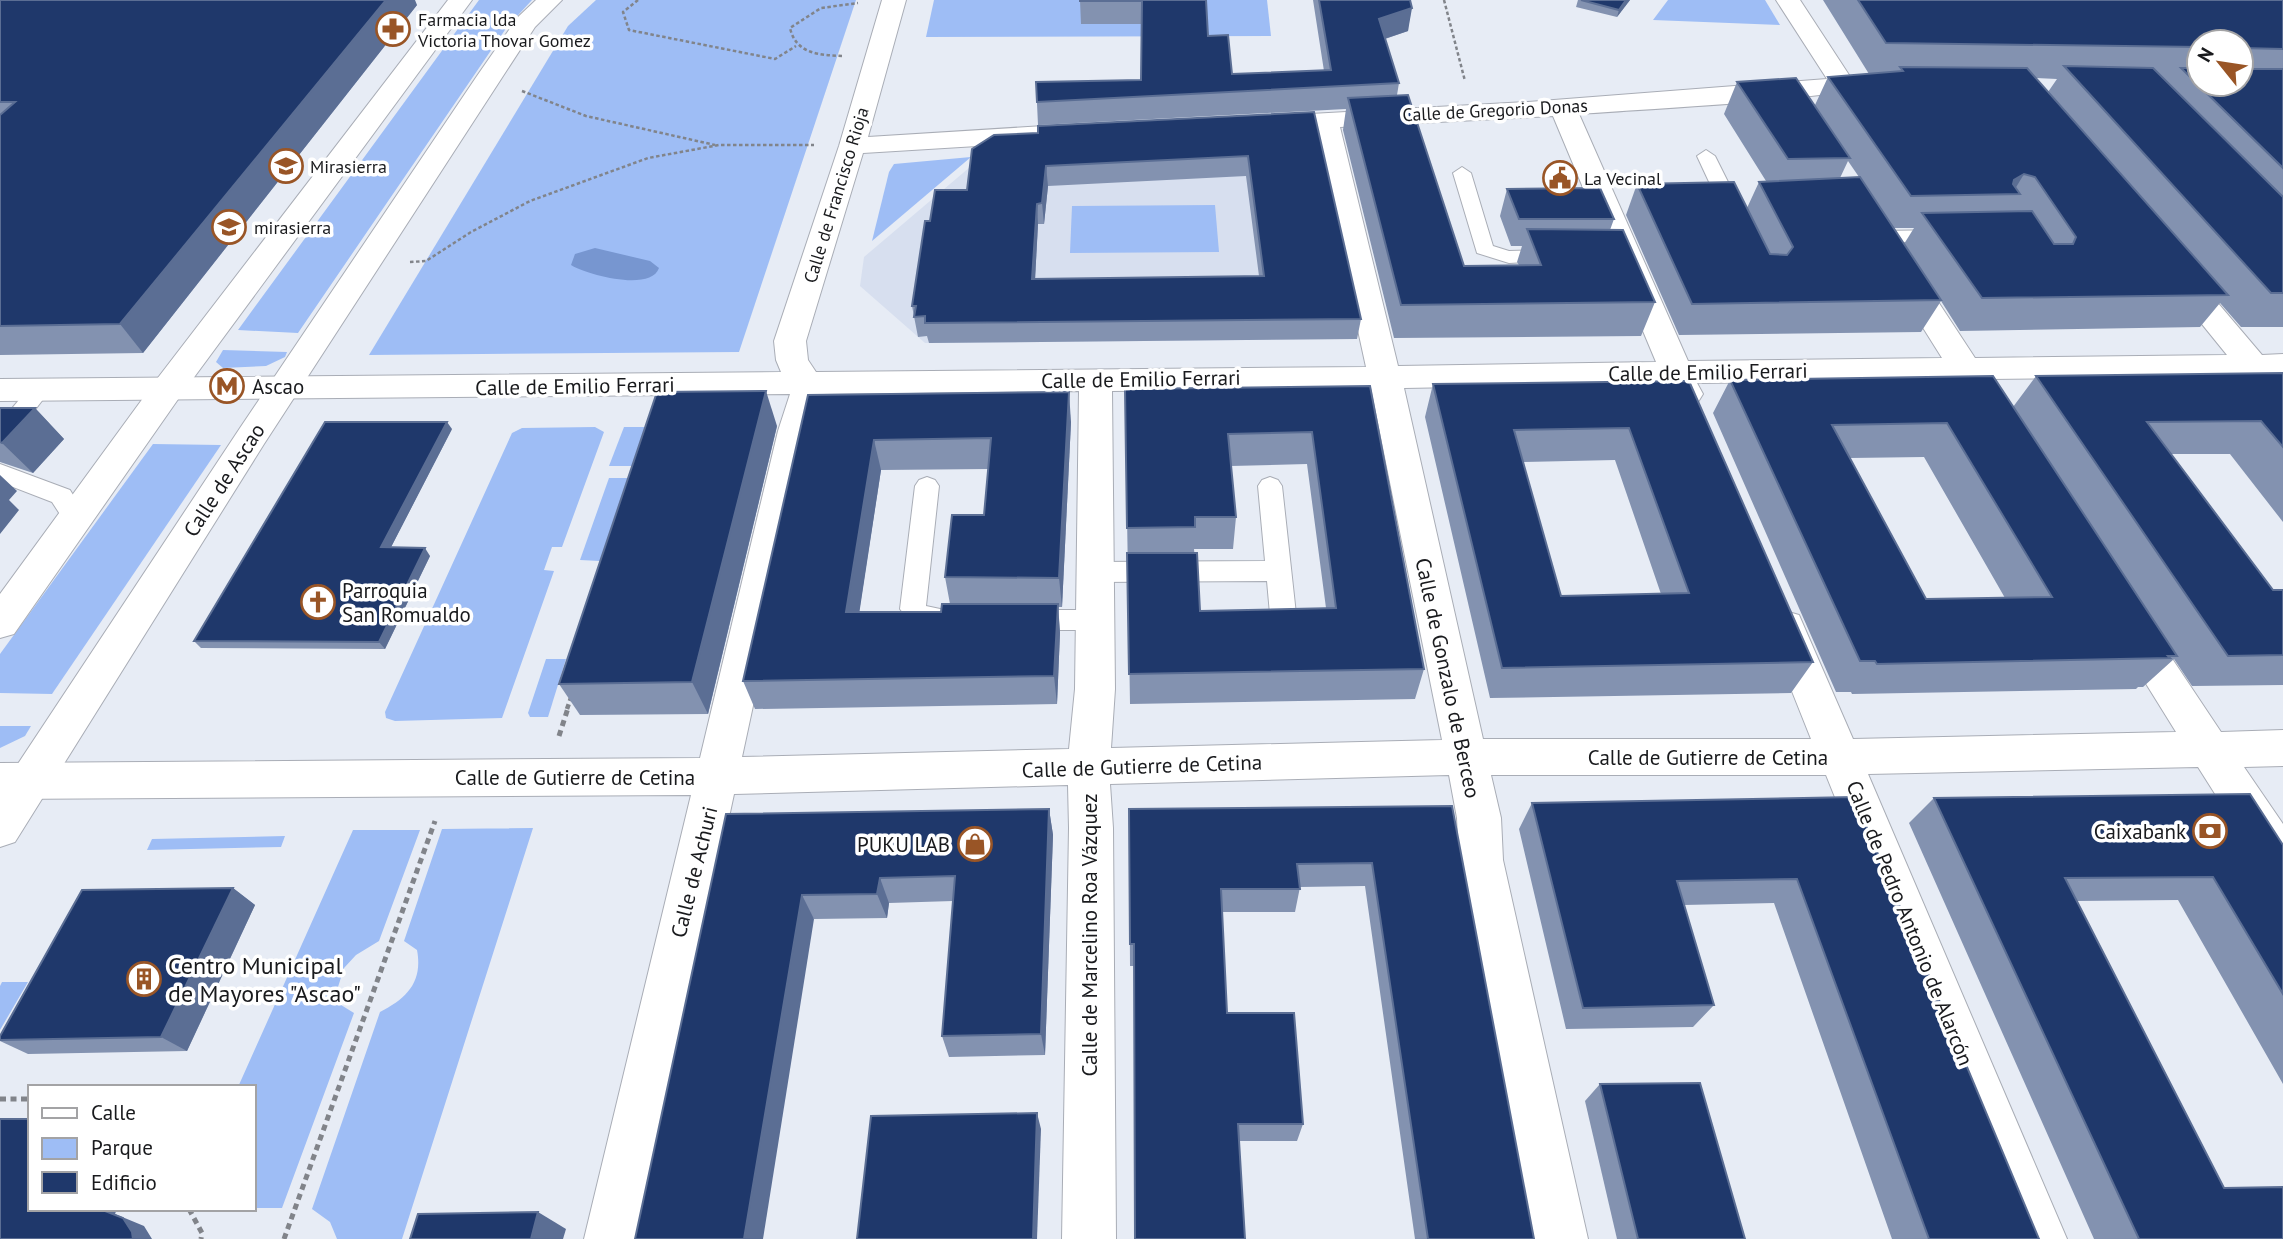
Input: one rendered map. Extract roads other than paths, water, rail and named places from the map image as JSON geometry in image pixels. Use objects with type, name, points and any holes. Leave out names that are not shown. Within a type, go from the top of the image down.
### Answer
[{"type":"street","points":[[0,623],[169,387],[460,0]]},
{"type":"street","name":"Calle de Ascao","points":[[0,828],[16,781],[75,710],[526,22],[550,0]]},
{"type":"street","points":[[1788,0],[1843,85]]},
{"type":"street","name":"Calle de Francisco Rioja","points":[[809,384],[794,371],[790,341],[852,146],[894,1]]},
{"type":"street","name":"Calle de Gregorio Donas","points":[[1243,124],[1784,92],[1843,85],[1900,88]]},
{"type":"street","points":[[1784,92],[1808,123]]},
{"type":"street","points":[[1562,106],[1612,255],[1676,372],[1698,421]]},
{"type":"street","name":"Calle de Gonzalo de Berceo","points":[[1325,120],[1384,377],[1479,818],[1481,860],[1561,1239]]},
{"type":"street","points":[[852,146],[1065,133]]},
{"type":"street","points":[[1871,222],[1997,417]]},
{"type":"street","points":[[2158,252],[2268,365],[2283,400]]},
{"type":"street","name":"Calle de Emilio Ferrari","points":[[0,390],[809,384],[2268,365]]},
{"type":"street","name":"Calle de Marcelino Roa Vázquez","points":[[1089,1239],[1091,828],[1088,768],[1095,689],[1096,380]]},
{"type":"street","name":"Calle de Achuri","points":[[611,1239],[697,855],[719,776],[792,445],[809,384]]},
{"type":"street","name":"Calle de Pedro Antonio de Alarcón","points":[[1773,596],[2040,1239]]},
{"type":"street","points":[[2111,597],[2207,749],[2283,862]]},
{"type":"street","name":"Calle de Gutierre de Cetina","points":[[16,781],[719,776],[1465,757],[1841,757],[2283,748]]},
{"type":"lane","points":[[1706,156],[1744,235]]},
{"type":"lane","points":[[1462,173],[1484,250],[1493,256],[1504,257],[1572,256]]},
{"type":"lane","points":[[1728,202],[1754,201]]},
{"type":"lane","points":[[1871,222],[1963,236]]},
{"type":"lane","points":[[0,439],[40,389]]},
{"type":"lane","points":[[0,472],[61,496],[76,519]]},
{"type":"lane","points":[[927,486],[913,609],[920,617],[935,620],[975,620]]},
{"type":"lane","points":[[1270,486],[1283,614]]},
{"type":"lane","points":[[1095,572],[1278,571]]},
{"type":"lane","points":[[1002,620],[1096,620]]},
{"type":"place","name":"Farmacia lda Victoria Thovar Gomez","points":[[393,29]]},
{"type":"place","name":"Mirasierra","points":[[286,166]]},
{"type":"place","name":"La Vecinal","points":[[1560,178]]},
{"type":"place","name":"mirasierra","points":[[229,227]]},
{"type":"place","name":"Ascao","points":[[227,386]]},
{"type":"place","name":"Parroquia San Romualdo","points":[[318,602]]},
{"type":"place","name":"Caixabank","points":[[2210,831]]},
{"type":"place","name":"PUKU LAB","points":[[975,844]]},
{"type":"place","name":"Centro Municipal de Mayores \"Ascao\"","points":[[144,979]]}]
